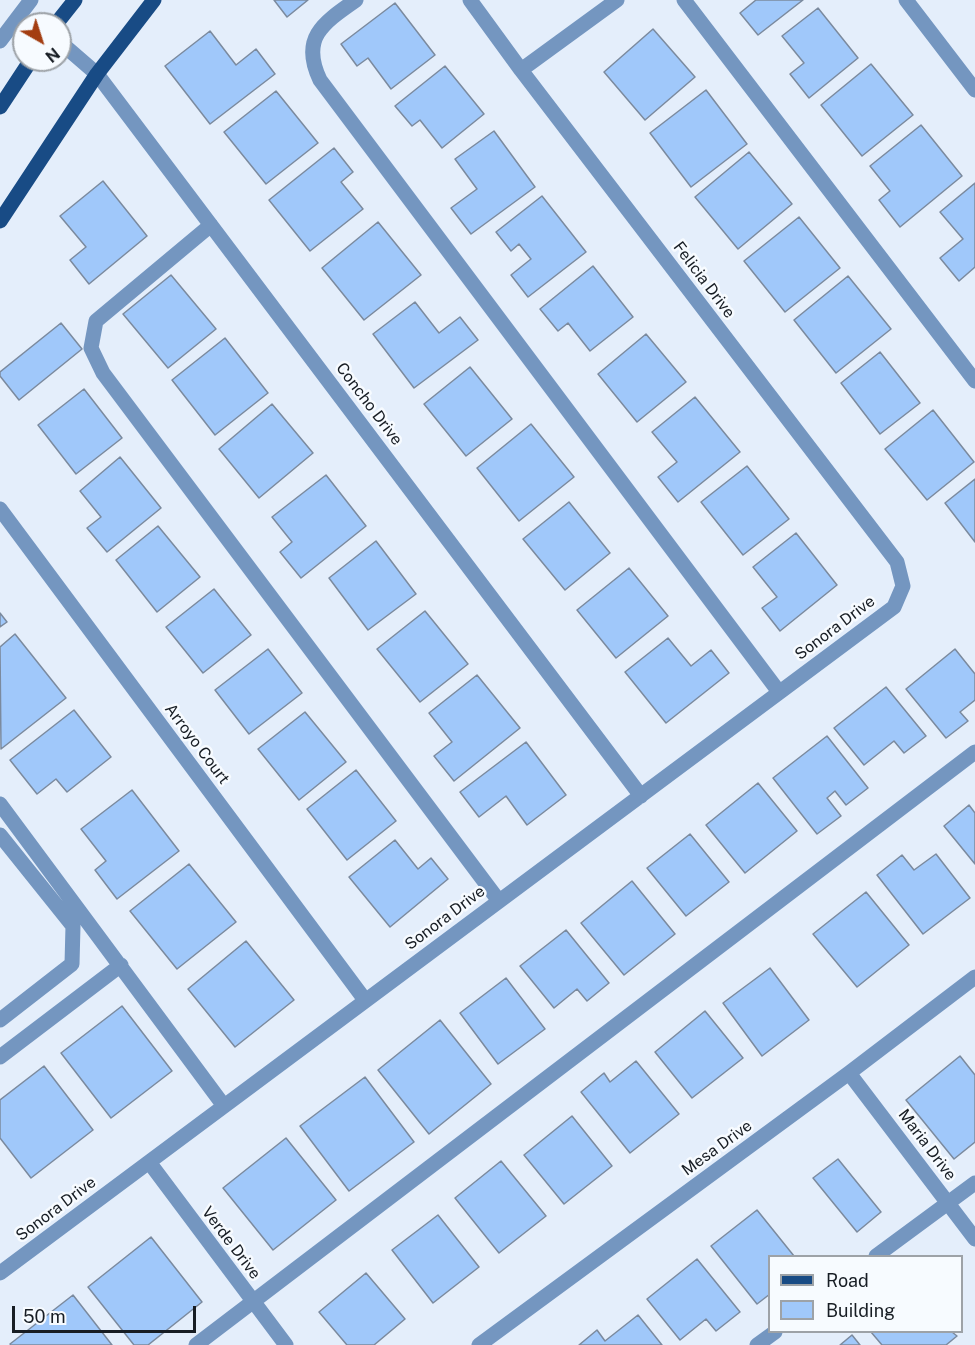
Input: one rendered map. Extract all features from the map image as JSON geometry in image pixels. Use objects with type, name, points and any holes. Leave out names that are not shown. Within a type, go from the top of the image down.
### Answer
[{"type":"main road","points":[[66,12],[75,0]]},
{"type":"main road","points":[[0,221],[97,74],[154,0]]},
{"type":"main road","points":[[0,107],[23,72]]},
{"type":"street","points":[[0,41],[31,0]]},
{"type":"street","points":[[356,0],[322,25],[314,38],[313,65],[320,80],[779,693]]},
{"type":"street","name":"Felicia Drive","points":[[470,0],[897,562],[903,586]]},
{"type":"street","points":[[521,70],[617,0]]},
{"type":"street","points":[[684,0],[975,381]]},
{"type":"street","points":[[906,0],[975,90]]},
{"type":"street","name":"Concho Drive","points":[[72,52],[97,74],[641,796]]},
{"type":"street","points":[[211,225],[96,321],[91,348],[103,372],[499,901]]},
{"type":"street","name":"Arroyo Court","points":[[1,512],[365,1000]]},
{"type":"street","name":"Sonora Drive","points":[[0,1273],[894,607],[903,586]]},
{"type":"street","points":[[196,1345],[975,752]]},
{"type":"street","points":[[0,804],[224,1106]]},
{"type":"street","points":[[0,835],[73,926],[72,964],[0,1020]]},
{"type":"street","points":[[0,1057],[121,965]]},
{"type":"street","name":"Mesa Drive","points":[[479,1345],[849,1073],[975,977]]},
{"type":"street","name":"Maria Drive","points":[[849,1073],[975,1239]]},
{"type":"street","name":"Verde Drive","points":[[148,1162],[286,1345]]},
{"type":"street","points":[[879,1255],[975,1183]]},
{"type":"street","points":[[757,1345],[774,1333]]},
{"type":"building","points":[[274,0],[308,0],[287,17]]},
{"type":"building","points":[[756,0],[803,0],[758,35],[740,13]]},
{"type":"building","points":[[395,3],[435,55],[391,89],[368,58],[357,66],[341,44]]},
{"type":"building","points":[[818,8],[858,58],[809,98],[790,74],[804,63],[782,36]]},
{"type":"building","points":[[653,29],[695,77],[645,120],[604,72]]},
{"type":"building","points":[[210,31],[236,65],[256,49],[275,74],[210,124],[165,66]]},
{"type":"building","points":[[871,64],[913,115],[862,156],[821,105]]},
{"type":"building","points":[[445,66],[484,114],[442,148],[420,120],[412,126],[395,106]]},
{"type":"building","points":[[706,90],[747,144],[691,187],[650,133]]},
{"type":"building","points":[[276,91],[318,143],[266,184],[224,132]]},
{"type":"building","points":[[921,125],[962,176],[900,227],[879,200],[890,191],[870,166]]},
{"type":"building","points":[[494,131],[535,187],[471,234],[451,208],[477,189],[455,159]]},
{"type":"building","points":[[334,148],[353,172],[341,182],[363,209],[310,251],[269,200]]},
{"type":"building","points":[[749,152],[792,204],[738,249],[695,197]]},
{"type":"building","points":[[103,181],[147,236],[89,284],[70,260],[86,247],[60,216]]},
{"type":"building","points":[[975,183],[975,267],[959,281],[940,258],[963,239],[940,212]]},
{"type":"building","points":[[542,196],[586,252],[528,297],[511,275],[531,259],[519,244],[511,251],[496,232]]},
{"type":"building","points":[[799,217],[840,268],[785,312],[744,261]]},
{"type":"building","points":[[378,222],[421,275],[364,320],[322,268]]},
{"type":"building","points":[[593,266],[633,317],[590,351],[568,323],[558,331],[540,309]]},
{"type":"building","points":[[171,275],[216,329],[168,368],[123,314]]},
{"type":"building","points":[[848,276],[891,329],[836,373],[794,320]]},
{"type":"building","points":[[415,302],[439,333],[460,317],[478,340],[414,388],[373,334]]},
{"type":"building","points":[[61,323],[82,349],[19,400],[0,376],[0,372]]},
{"type":"building","points":[[646,334],[686,382],[637,422],[598,374]]},
{"type":"building","points":[[225,338],[268,393],[215,435],[172,380]]},
{"type":"building","points":[[880,352],[920,403],[880,434],[841,383]]},
{"type":"building","points":[[470,367],[512,419],[466,456],[424,404]]},
{"type":"building","points":[[84,389],[122,438],[76,474],[38,425]]},
{"type":"building","points":[[695,397],[740,452],[678,502],[658,477],[677,462],[652,432]]},
{"type":"building","points":[[272,404],[313,453],[259,498],[219,449]]},
{"type":"building","points":[[933,410],[974,462],[927,500],[885,449]]},
{"type":"building","points":[[531,424],[574,477],[519,521],[477,468]]},
{"type":"building","points":[[120,457],[161,508],[107,552],[87,528],[101,517],[80,491]]},
{"type":"building","points":[[747,466],[789,519],[743,555],[701,502]]},
{"type":"building","points":[[326,475],[366,526],[301,578],[280,552],[292,542],[272,517]]},
{"type":"building","points":[[975,479],[975,542],[945,503]]},
{"type":"building","points":[[569,502],[610,553],[565,590],[523,539]]},
{"type":"building","points":[[158,526],[200,577],[157,612],[116,560]]},
{"type":"building","points":[[796,533],[837,585],[780,631],[762,608],[777,597],[753,567]]},
{"type":"building","points":[[376,541],[416,594],[368,630],[329,578]]},
{"type":"building","points":[[629,568],[668,616],[616,658],[577,610]]},
{"type":"building","points":[[214,589],[251,635],[203,673],[166,627]]},
{"type":"building","points":[[425,611],[468,664],[420,702],[377,649]]},
{"type":"building","points":[[0,613],[7,622],[0,627]]},
{"type":"building","points":[[15,634],[66,698],[1,749],[0,647]]},
{"type":"building","points":[[668,638],[691,666],[711,650],[729,673],[666,723],[625,672]]},
{"type":"building","points":[[268,649],[302,693],[249,734],[215,690]]},
{"type":"building","points":[[955,649],[975,674],[975,700],[960,712],[968,721],[946,738],[906,689]]},
{"type":"building","points":[[477,675],[520,728],[454,781],[434,756],[452,742],[429,713]]},
{"type":"building","points":[[886,687],[926,736],[904,753],[894,741],[864,765],[834,728]]},
{"type":"building","points":[[74,710],[111,757],[67,792],[56,779],[37,794],[10,760]]},
{"type":"building","points":[[305,712],[346,762],[299,800],[258,749]]},
{"type":"building","points":[[827,736],[868,788],[846,805],[835,791],[827,798],[841,816],[817,834],[773,778]]},
{"type":"building","points":[[526,742],[566,795],[527,825],[506,796],[479,817],[460,792]]},
{"type":"building","points":[[356,770],[396,821],[347,860],[307,809]]},
{"type":"building","points":[[758,783],[797,831],[745,873],[706,825]]},
{"type":"building","points":[[132,790],[179,851],[117,899],[95,870],[106,861],[81,829]]},
{"type":"building","points":[[969,805],[975,813],[975,864],[944,826]]},
{"type":"building","points":[[690,834],[729,882],[686,916],[647,868]]},
{"type":"building","points":[[395,840],[418,869],[431,858],[448,879],[390,927],[349,877]]},
{"type":"building","points":[[936,854],[970,898],[923,934],[877,875],[902,855],[914,870]]},
{"type":"building","points":[[189,864],[236,922],[177,969],[130,911]]},
{"type":"building","points":[[632,881],[675,934],[624,975],[581,923]]},
{"type":"building","points":[[866,892],[909,945],[857,987],[813,934]]},
{"type":"building","points":[[566,930],[609,983],[587,1001],[577,989],[554,1008],[520,966]]},
{"type":"building","points":[[246,941],[294,1000],[235,1047],[188,989]]},
{"type":"building","points":[[770,968],[809,1020],[762,1056],[723,1003]]},
{"type":"building","points":[[506,978],[545,1029],[498,1064],[460,1013]]},
{"type":"building","points":[[122,1006],[172,1071],[111,1118],[61,1053]]},
{"type":"building","points":[[705,1011],[743,1058],[692,1098],[655,1052]]},
{"type":"building","points":[[440,1020],[491,1084],[429,1134],[378,1070]]},
{"type":"building","points":[[960,1056],[975,1075],[975,1142],[954,1159],[906,1100]]},
{"type":"building","points":[[636,1061],[679,1114],[630,1153],[581,1092],[604,1073],[610,1082]]},
{"type":"building","points":[[44,1066],[93,1130],[31,1178],[0,1138],[0,1100]]},
{"type":"building","points":[[365,1077],[414,1142],[349,1191],[300,1126]]},
{"type":"building","points":[[572,1116],[612,1166],[564,1204],[524,1155]]},
{"type":"building","points":[[286,1138],[336,1200],[273,1250],[223,1188]]},
{"type":"building","points":[[838,1159],[881,1212],[857,1232],[813,1178]]},
{"type":"building","points":[[501,1161],[546,1216],[499,1253],[455,1198]]},
{"type":"building","points":[[757,1210],[793,1255],[768,1255],[768,1296],[757,1304],[711,1246]]},
{"type":"building","points":[[438,1215],[479,1267],[433,1303],[392,1250]]},
{"type":"building","points":[[151,1237],[202,1302],[148,1345],[134,1345],[88,1287]]},
{"type":"building","points":[[697,1259],[740,1312],[716,1331],[706,1319],[680,1340],[647,1299]]},
{"type":"building","points":[[366,1273],[405,1319],[374,1345],[347,1345],[319,1312]]},
{"type":"building","points":[[73,1295],[112,1345],[10,1344]]},
{"type":"building","points":[[638,1315],[662,1345],[579,1345],[597,1330],[605,1341]]},
{"type":"building","points":[[872,1333],[953,1333],[957,1336],[946,1345],[882,1345]]},
{"type":"building","points":[[852,1335],[860,1345],[840,1345]]}]
